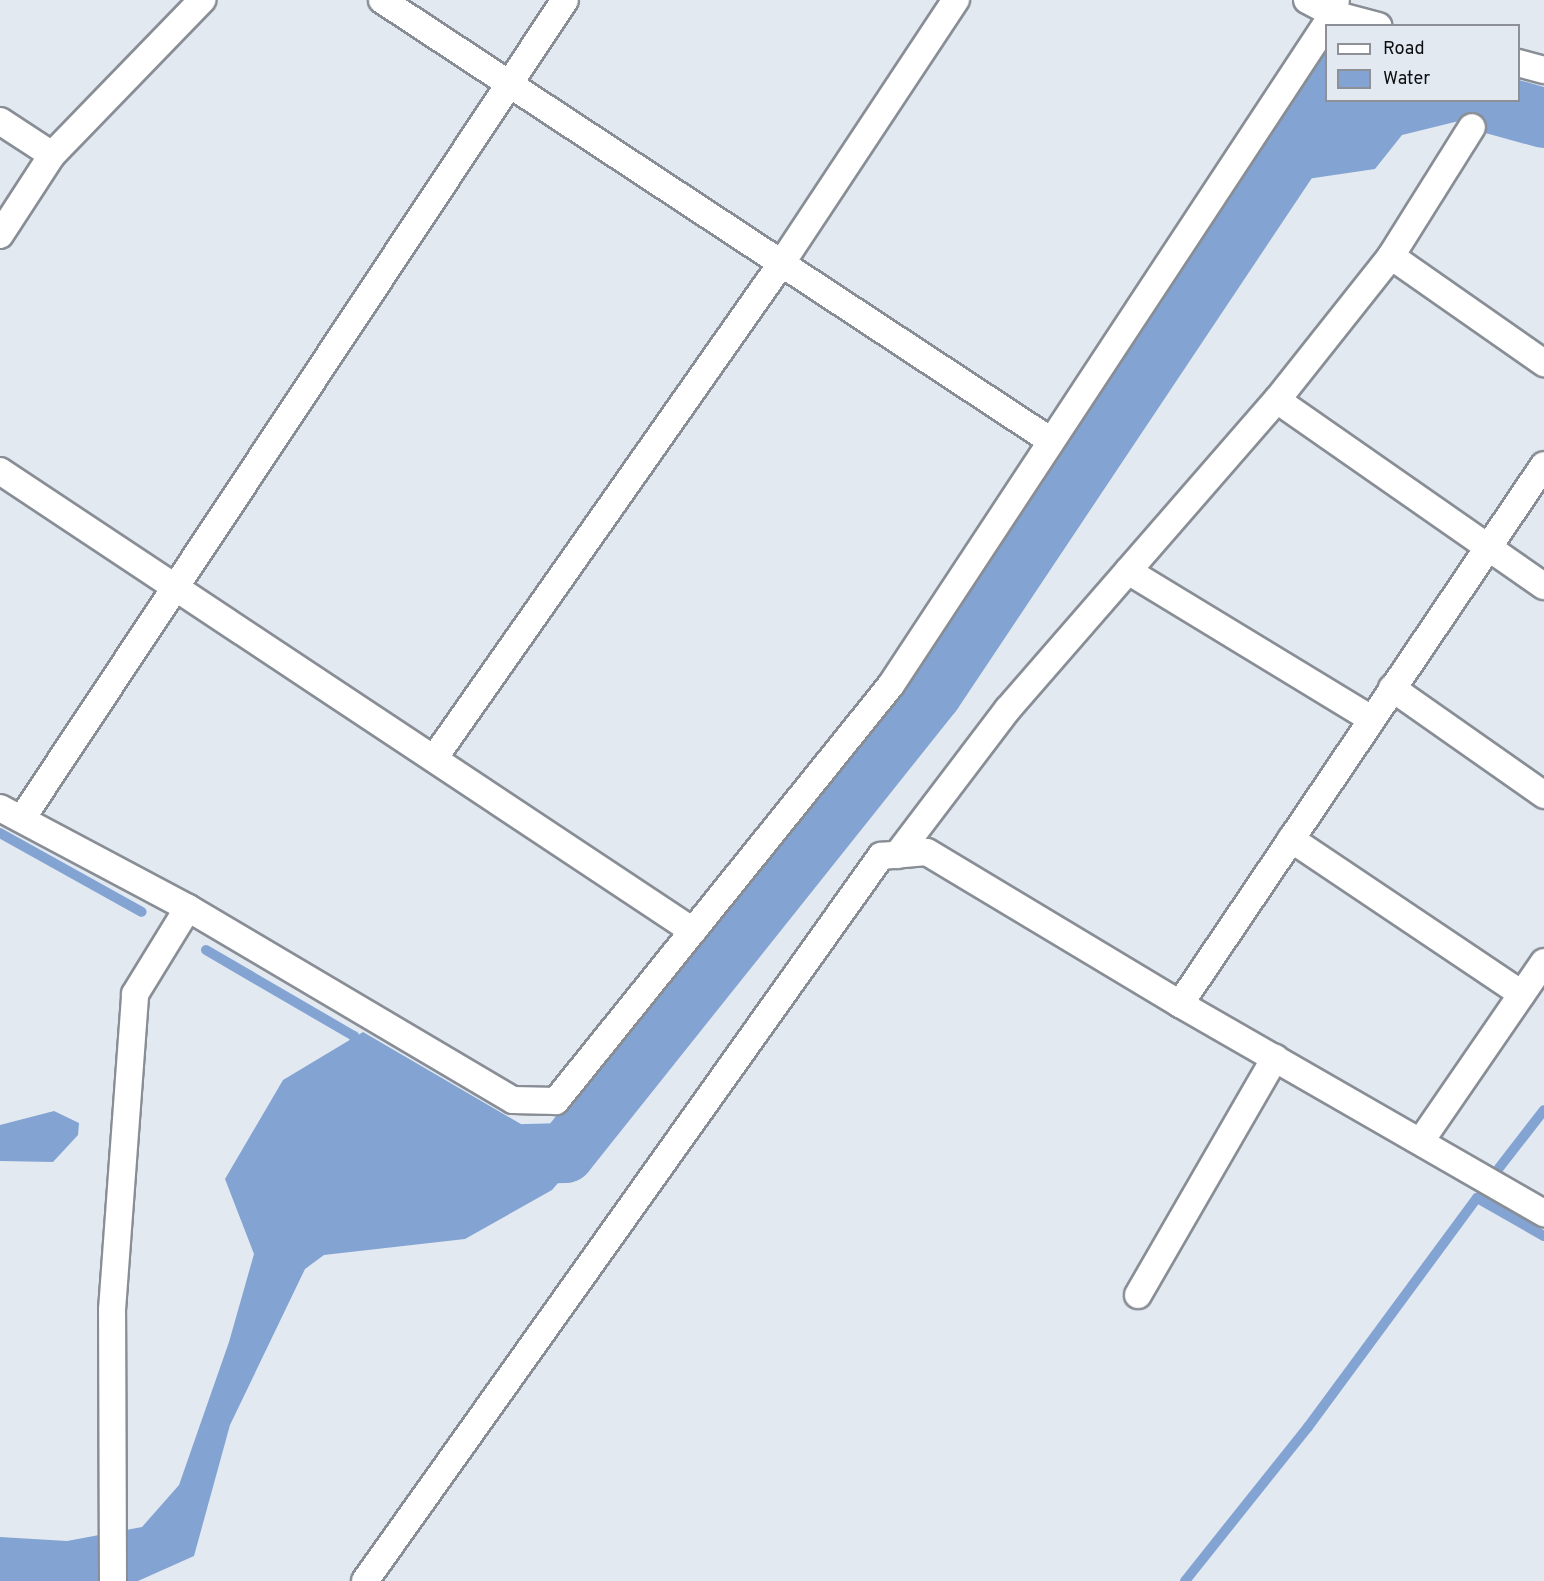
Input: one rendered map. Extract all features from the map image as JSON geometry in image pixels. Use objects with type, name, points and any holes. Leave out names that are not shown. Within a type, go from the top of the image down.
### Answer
[{"type":"street","points":[[0,235],[52,155],[202,0]]},
{"type":"street","points":[[382,0],[1052,441]]},
{"type":"street","points":[[24,817],[565,0]]},
{"type":"street","points":[[435,757],[781,264],[956,0]]},
{"type":"street","points":[[1307,0],[1334,7],[1372,24]]},
{"type":"street","points":[[0,807],[24,817],[188,908],[513,1100],[556,1101],[891,685],[1334,7]]},
{"type":"street","points":[[1520,64],[1544,70]]},
{"type":"street","points":[[0,121],[52,155]]},
{"type":"street","points":[[897,855],[1008,709],[1277,399],[1390,255],[1472,127]]},
{"type":"street","points":[[1390,255],[1544,363]]},
{"type":"street","points":[[1277,399],[1544,586]]},
{"type":"street","points":[[1180,1004],[1544,465]]},
{"type":"street","points":[[0,471],[175,590],[435,757],[693,931]]},
{"type":"street","points":[[1128,571],[1371,719]]},
{"type":"street","points":[[1392,688],[1544,795]]},
{"type":"street","points":[[1291,839],[1522,994]]},
{"type":"street","points":[[364,1581],[881,856],[927,852],[1180,1004],[1544,1213]]},
{"type":"street","points":[[113,1581],[112,1310],[135,994],[188,908]]},
{"type":"street","points":[[1421,1141],[1544,962]]},
{"type":"street","points":[[1138,1295],[1275,1058]]},
{"type":"water","points":[[1325,51],[1325,102],[1472,102],[1467,119],[1402,135],[1375,169],[1307,179],[1284,169],[1257,152]]},
{"type":"water","points":[[363,1032],[550,1141],[576,1162],[552,1190],[465,1239],[324,1255],[305,1269],[230,1425],[194,1556],[138,1581],[0,1581],[0,1537],[67,1541],[142,1527],[179,1485],[229,1342],[254,1254],[225,1179],[283,1080]]},
{"type":"water","points":[[54,1111],[79,1123],[78,1135],[53,1162],[0,1161],[0,1125]]},
{"type":"waterway","points":[[483,1155],[565,1153],[932,693],[1327,102]]},
{"type":"waterway","points":[[1486,102],[1544,118]]},
{"type":"waterway","points":[[0,833],[142,912]]},
{"type":"waterway","points":[[206,950],[354,1036],[357,1050]]},
{"type":"waterway","points":[[1499,1168],[1544,1110]]},
{"type":"waterway","points":[[1185,1581],[1308,1427],[1477,1198],[1544,1236]]}]
